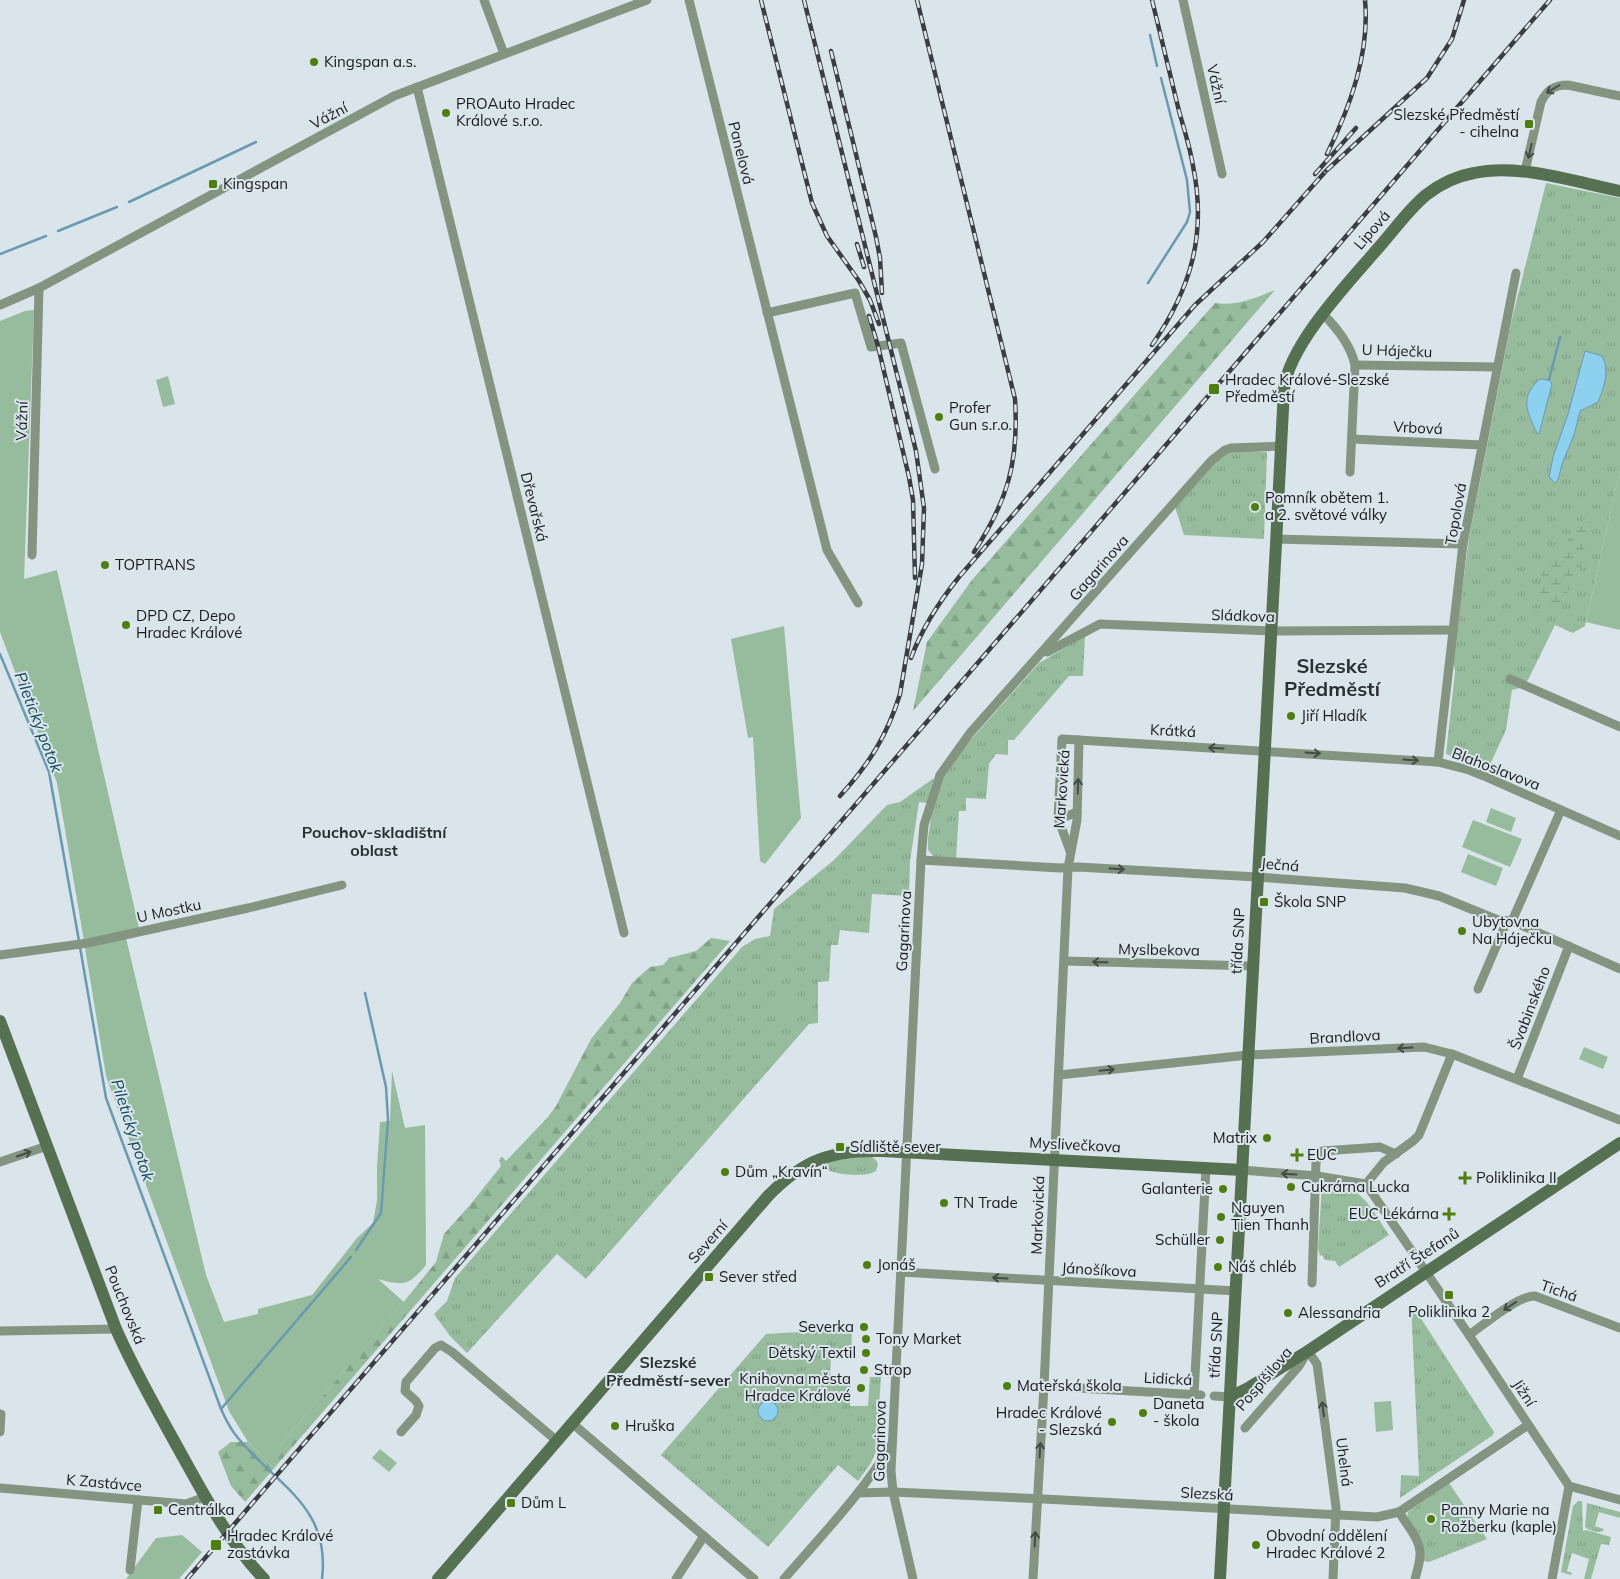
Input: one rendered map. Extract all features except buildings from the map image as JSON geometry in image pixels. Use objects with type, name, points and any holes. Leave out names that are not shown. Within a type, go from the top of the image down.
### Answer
[{"type":"street","points":[[484,0],[504,54]]},
{"type":"street","name":"Vážní","points":[[0,305],[40,288],[394,96],[646,0]]},
{"type":"street","name":"Panelová","points":[[689,0],[826,550],[858,603]]},
{"type":"street","name":"Vážní","points":[[1183,0],[1222,174]]},
{"type":"street","points":[[1525,171],[1541,102],[1552,88],[1568,85],[1620,96]]},
{"type":"street","name":"Dřevařská","points":[[417,87],[624,933]]},
{"type":"street","name":"Lipová","points":[[1287,375],[1296,356],[1323,314],[1406,216],[1433,190],[1454,179],[1472,173],[1499,170],[1525,171],[1620,191]]},
{"type":"street","name":"Topolová","points":[[1438,762],[1464,544],[1516,273]]},
{"type":"street","name":"Vážní","points":[[32,555],[40,288]]},
{"type":"street","points":[[767,313],[855,292],[871,347],[901,342],[935,469]]},
{"type":"street","name":"U Háječku","points":[[1323,314],[1331,322],[1352,354],[1355,365],[1497,367]]},
{"type":"street","points":[[1350,472],[1355,365]]},
{"type":"street","name":"třída SNP","points":[[1224,1508],[1284,390],[1287,375]]},
{"type":"street","name":"Vrbová","points":[[1352,439],[1482,444]]},
{"type":"street","name":"Gagarinova","points":[[913,1579],[893,1492],[891,1471],[921,860],[924,826],[940,775],[970,733],[1219,454],[1225,450],[1237,447],[1282,446]]},
{"type":"street","points":[[1276,539],[1464,544]]},
{"type":"street","name":"Sládkova","points":[[1040,656],[1100,624],[1272,632],[1453,630]]},
{"type":"street","points":[[1510,679],[1620,727]]},
{"type":"street","name":"Markovická","points":[[1033,1579],[1065,961],[1068,868],[1077,812],[1079,740],[1062,739],[1058,818],[1070,851]]},
{"type":"street","name":"Krátká","points":[[1079,740],[1265,751]]},
{"type":"street","name":"Blahoslavova","points":[[1265,751],[1438,762],[1469,770],[1620,836]]},
{"type":"street","points":[[1478,989],[1561,810]]},
{"type":"street","points":[[1058,812],[1067,816],[1077,812]]},
{"type":"street","name":"Ječná","points":[[921,860],[1258,877],[1420,891],[1438,896],[1498,920],[1509,921],[1620,969]]},
{"type":"street","name":"U Mostku","points":[[0,955],[88,943],[342,885]]},
{"type":"street","name":"Švabinského","points":[[1517,1079],[1569,946]]},
{"type":"street","name":"Myslbekova","points":[[1065,961],[1253,966]]},
{"type":"street","name":"Pouchovská","points":[[0,1021],[116,1329],[131,1362],[205,1497],[244,1556],[264,1579]]},
{"type":"street","name":"Brandlova","points":[[1059,1075],[1248,1055],[1424,1047],[1452,1054],[1620,1120]]},
{"type":"street","points":[[1242,1170],[1317,1176],[1366,1184],[1384,1162],[1419,1135],[1452,1054]]},
{"type":"street","name":"Bratří Štefanů","points":[[1230,1397],[1308,1351],[1620,1143]]},
{"type":"street","points":[[0,1162],[47,1146]]},
{"type":"street","points":[[1312,1283],[1316,1162],[1322,1151],[1380,1146],[1396,1154]]},
{"type":"street","name":"Severní","points":[[438,1579],[768,1196],[785,1180],[812,1162],[835,1154],[859,1150],[906,1151]]},
{"type":"street","name":"Myslivečkova","points":[[906,1151],[1242,1170]]},
{"type":"street","points":[[1200,1289],[1206,1168]]},
{"type":"street","name":"Jižní","points":[[1366,1184],[1569,1486]]},
{"type":"street","name":"Jánošíkova","points":[[901,1272],[1236,1291]]},
{"type":"street","name":"Lidická","points":[[1044,1386],[1198,1395],[1200,1289]]},
{"type":"street","name":"Tichá","points":[[1469,1335],[1519,1300],[1530,1296],[1535,1296],[1620,1328]]},
{"type":"street","points":[[0,1331],[116,1329]]},
{"type":"street","points":[[402,1432],[416,1415],[419,1406],[405,1391],[406,1382],[435,1348],[441,1345],[452,1352],[557,1441]]},
{"type":"street","name":"Pospíšilova","points":[[1245,1428],[1299,1366],[1308,1351]]},
{"type":"street","name":"Uhelná","points":[[1308,1351],[1317,1364],[1336,1515],[1332,1579]]},
{"type":"street","points":[[1214,1396],[1230,1397]]},
{"type":"street","points":[[0,1432],[1,1414]]},
{"type":"street","points":[[572,1423],[754,1579]]},
{"type":"street","name":"Slezská","points":[[858,1493],[893,1492],[1377,1516],[1399,1512],[1528,1425]]},
{"type":"street","points":[[784,1579],[858,1493],[876,1470],[892,1443]]},
{"type":"street","points":[[1552,1577],[1569,1486],[1620,1500]]},
{"type":"street","name":"K Zastávce","points":[[0,1488],[186,1504],[205,1497]]},
{"type":"street","points":[[130,1570],[138,1500]]},
{"type":"street","points":[[1220,1579],[1224,1508]]},
{"type":"street","points":[[1399,1512],[1419,1545],[1421,1553],[1415,1579]]},
{"type":"street","points":[[676,1579],[704,1536]]},
{"type":"green space","points":[[1546,183],[1620,198],[1620,470],[1585,626],[1573,633],[1555,625],[1528,680],[1520,688],[1512,690],[1506,730],[1488,769],[1446,754],[1455,672],[1453,661],[1469,538],[1511,323]]},
{"type":"green space","points":[[1275,290],[913,711],[927,642],[972,580],[1215,303],[1239,302]]},
{"type":"green space","points":[[34,310],[24,579],[57,570],[139,928],[84,941],[57,783],[0,632],[0,321],[25,311]]},
{"type":"green space","points":[[168,376],[175,404],[163,407],[156,380]]},
{"type":"green space","points":[[1229,452],[1267,452],[1264,539],[1184,535],[1175,507],[1216,462]]},
{"type":"green space","points":[[1620,470],[1620,630],[1586,622]]},
{"type":"green space","points":[[1593,508],[1578,579],[1555,607],[1541,605],[1541,574]]},
{"type":"green space","points":[[784,626],[801,818],[765,864],[760,861],[753,737],[748,738],[731,639]]},
{"type":"green space","points":[[1085,636],[1083,676],[1069,676],[1014,740],[1008,740],[1008,755],[996,754],[989,764],[986,799],[966,798],[966,811],[959,811],[956,859],[934,857],[928,850],[928,838],[932,812],[944,777],[967,744],[1039,663]]},
{"type":"green space","points":[[934,778],[927,803],[919,802],[910,861],[909,896],[872,894],[869,933],[840,930],[838,945],[831,945],[829,981],[818,982],[818,1023],[809,1024],[586,1279],[557,1254],[467,1353],[450,1336],[434,1314],[447,1301],[455,1278],[742,947],[755,939],[770,936],[774,909],[834,860],[887,805],[900,802]]},
{"type":"green space","points":[[1491,808],[1516,818],[1511,832],[1486,822]]},
{"type":"green space","points":[[1473,820],[1522,839],[1510,867],[1462,847]]},
{"type":"green space","points":[[1468,854],[1503,868],[1496,886],[1461,872]]},
{"type":"green space","points":[[126,938],[206,1275],[224,1322],[258,1314],[258,1309],[312,1295],[357,1238],[373,1223],[377,1200],[380,1122],[390,1121],[392,1071],[405,1128],[425,1125],[426,1265],[410,1281],[394,1283],[378,1279],[404,1302],[279,1446],[284,1450],[272,1466],[248,1442],[229,1411],[106,1076],[85,948]]},
{"type":"green space","points":[[711,938],[730,941],[245,1502],[231,1486],[218,1452],[231,1442],[248,1442],[272,1466],[279,1446],[436,1262],[444,1234],[501,1166],[499,1160],[502,1157],[506,1161],[556,1106],[591,1039],[620,1003],[632,983],[650,967],[663,965],[669,958],[696,951]]},
{"type":"green space","points":[[781,996],[799,1011],[792,1019],[774,1005]]},
{"type":"green space","points":[[1584,1047],[1608,1057],[1603,1069],[1579,1059]]},
{"type":"green space","points":[[870,1156],[878,1164],[876,1171],[871,1173],[857,1175],[841,1174],[822,1167],[828,1161]]},
{"type":"green space","points":[[1322,1185],[1346,1188],[1360,1195],[1371,1207],[1389,1235],[1339,1267],[1335,1261],[1325,1260],[1322,1255],[1320,1256],[1318,1248]]},
{"type":"green space","points":[[1411,1303],[1494,1432],[1493,1435],[1400,1498],[1401,1475],[1419,1476]]},
{"type":"green space","points":[[852,1329],[851,1359],[831,1358],[830,1375],[851,1375],[850,1406],[868,1406],[870,1377],[881,1377],[876,1451],[871,1463],[858,1481],[838,1465],[768,1547],[661,1455],[766,1334]]},
{"type":"green space","points":[[1391,1401],[1393,1430],[1376,1432],[1374,1402]]},
{"type":"green space","points":[[380,1449],[397,1463],[389,1472],[372,1458]]},
{"type":"green space","points":[[1449,1483],[1487,1539],[1429,1562],[1423,1561],[1407,1518],[1408,1512]]},
{"type":"green space","points":[[1578,1501],[1582,1501],[1583,1531],[1586,1530],[1611,1537],[1609,1545],[1601,1544],[1591,1579],[1584,1579],[1589,1559],[1572,1553],[1567,1571],[1572,1573],[1571,1575],[1561,1572],[1573,1506]]},
{"type":"green space","points":[[1587,1503],[1620,1512],[1620,1518],[1599,1512],[1595,1526],[1604,1529],[1603,1531],[1589,1530],[1585,1527]]},
{"type":"green space","points":[[182,1535],[202,1552],[179,1579],[126,1579],[156,1538]]},
{"type":"water","points":[[1585,351],[1602,356],[1606,367],[1604,385],[1598,402],[1580,411],[1574,435],[1562,464],[1558,480],[1555,483],[1549,477],[1553,457],[1568,414]]},
{"type":"water","points":[[1540,379],[1549,380],[1552,384],[1539,434],[1530,418],[1527,398],[1533,386]]},
{"type":"water","points":[[768,1401],[775,1404],[778,1411],[775,1418],[768,1421],[761,1418],[758,1411],[761,1404]]},
{"type":"waterway","points":[[1150,35],[1157,66]]},
{"type":"waterway","points":[[1148,283],[1187,222],[1190,212],[1187,180],[1161,78]]},
{"type":"waterway","points":[[129,202],[256,142]]},
{"type":"waterway","points":[[58,231],[117,207]]},
{"type":"waterway","points":[[0,254],[46,236]]},
{"type":"waterway","points":[[1549,380],[1560,337]]},
{"type":"waterway","name":"Piletický potok","points":[[0,654],[49,772],[79,941]]},
{"type":"waterway","name":"Piletický potok","points":[[80,947],[106,1098],[221,1409],[238,1438],[284,1484],[310,1515],[318,1533],[323,1554],[322,1579]]},
{"type":"waterway","points":[[356,1250],[381,1213],[388,1120],[386,1087],[365,993]]},
{"type":"waterway","points":[[221,1409],[351,1257]]},
{"type":"railway","points":[[761,0],[812,203],[827,236],[870,300],[879,324]]},
{"type":"railway","points":[[804,0],[916,451],[924,508],[922,564],[900,694],[889,723],[876,749],[840,796]]},
{"type":"railway","points":[[917,0],[1015,399],[1015,442],[1009,479],[995,515],[974,552]]},
{"type":"railway","points":[[1152,0],[1190,152],[1197,191],[1198,215],[1196,238],[1186,282],[1166,324],[1152,345]]},
{"type":"railway","points":[[1327,154],[1350,99],[1361,60],[1366,20],[1365,0]]},
{"type":"railway","points":[[1327,170],[1427,78],[1452,39],[1464,0]]},
{"type":"railway","points":[[187,1579],[1550,0]]},
{"type":"railway","points":[[831,51],[876,237],[880,258],[882,293]]},
{"type":"railway","points":[[1315,174],[1356,128]]},
{"type":"railway","points":[[911,658],[920,636],[959,577],[1195,305],[1263,242],[1325,172]]},
{"type":"railway","points":[[857,244],[864,267]]},
{"type":"railway","points":[[869,316],[878,346],[909,477],[913,500],[915,578]]},
{"type":"place","name":"Kingspan a.s.","points":[[314,62]]},
{"type":"place","name":"PROAuto Hradec Králové s.r.o.","points":[[446,113]]},
{"type":"place","name":"Slezské Předměstí - cihelna","points":[[1529,124]]},
{"type":"place","name":"Kingspan","points":[[213,184]]},
{"type":"place","name":"Hradec Králové-Slezské Předměstí","points":[[1214,389]]},
{"type":"place","name":"Profer Gun s.r.o.","points":[[939,417]]},
{"type":"place","name":"Pomník obětem 1. a 2. světové války","points":[[1255,507]]},
{"type":"place","name":"TOPTRANS","points":[[105,565]]},
{"type":"place","name":"DPD CZ, Depo Hradec Králové","points":[[126,625]]},
{"type":"place","name":"Jiří Hladík","points":[[1291,716]]},
{"type":"place","name":"Škola SNP","points":[[1264,902]]},
{"type":"place","name":"Ubytovna Na Háječku","points":[[1462,931]]},
{"type":"place","name":"Matrix","points":[[1267,1138]]},
{"type":"place","name":"Sídliště sever","points":[[840,1147]]},
{"type":"place","name":"EUC","points":[[1297,1155]]},
{"type":"place","name":"Dům „Kravín“","points":[[725,1172]]},
{"type":"place","name":"Poliklinika II","points":[[1465,1178]]},
{"type":"place","name":"Cukrárna Lucka","points":[[1291,1187]]},
{"type":"place","name":"Galanterie","points":[[1223,1189]]},
{"type":"place","name":"TN Trade","points":[[944,1203]]},
{"type":"place","name":"EUC Lékárna","points":[[1449,1214]]},
{"type":"place","name":"Nguyen Tien Thanh","points":[[1221,1217]]},
{"type":"place","name":"Schüller","points":[[1220,1240]]},
{"type":"place","name":"Jonáš","points":[[867,1265]]},
{"type":"place","name":"Náš chléb","points":[[1218,1267]]},
{"type":"place","name":"Sever střed","points":[[709,1277]]},
{"type":"place","name":"Poliklinika 2","points":[[1449,1295]]},
{"type":"place","name":"Alessandria","points":[[1288,1313]]},
{"type":"place","name":"Severka","points":[[864,1327]]},
{"type":"place","name":"Tony Market","points":[[866,1339]]},
{"type":"place","name":"Dětský Textil","points":[[866,1353]]},
{"type":"place","name":"Strop","points":[[864,1370]]},
{"type":"place","name":"Mateřská škola","points":[[1007,1386]]},
{"type":"place","name":"Knihovna města Hradce Králové","points":[[861,1388]]},
{"type":"place","name":"Daneta - škola","points":[[1143,1413]]},
{"type":"place","name":"Hradec Králové - Slezská","points":[[1112,1422]]},
{"type":"place","name":"Hruška","points":[[615,1426]]},
{"type":"place","name":"Dům L","points":[[511,1503]]},
{"type":"place","name":"Centrálka","points":[[158,1510]]},
{"type":"place","name":"Panny Marie na Rožberku (kaple)","points":[[1431,1519]]},
{"type":"place","name":"Hradec Králové zastávka","points":[[216,1545]]},
{"type":"place","name":"Obvodní oddělení Hradec Králové 2","points":[[1256,1545]]},
{"type":"district","name":"Slezské Předměstí","points":[[1332,678]]},
{"type":"district","name":"Pouchov-skladištní oblast","points":[[374,841]]},
{"type":"district","name":"Slezské Předměstí-sever","points":[[668,1371]]}]
